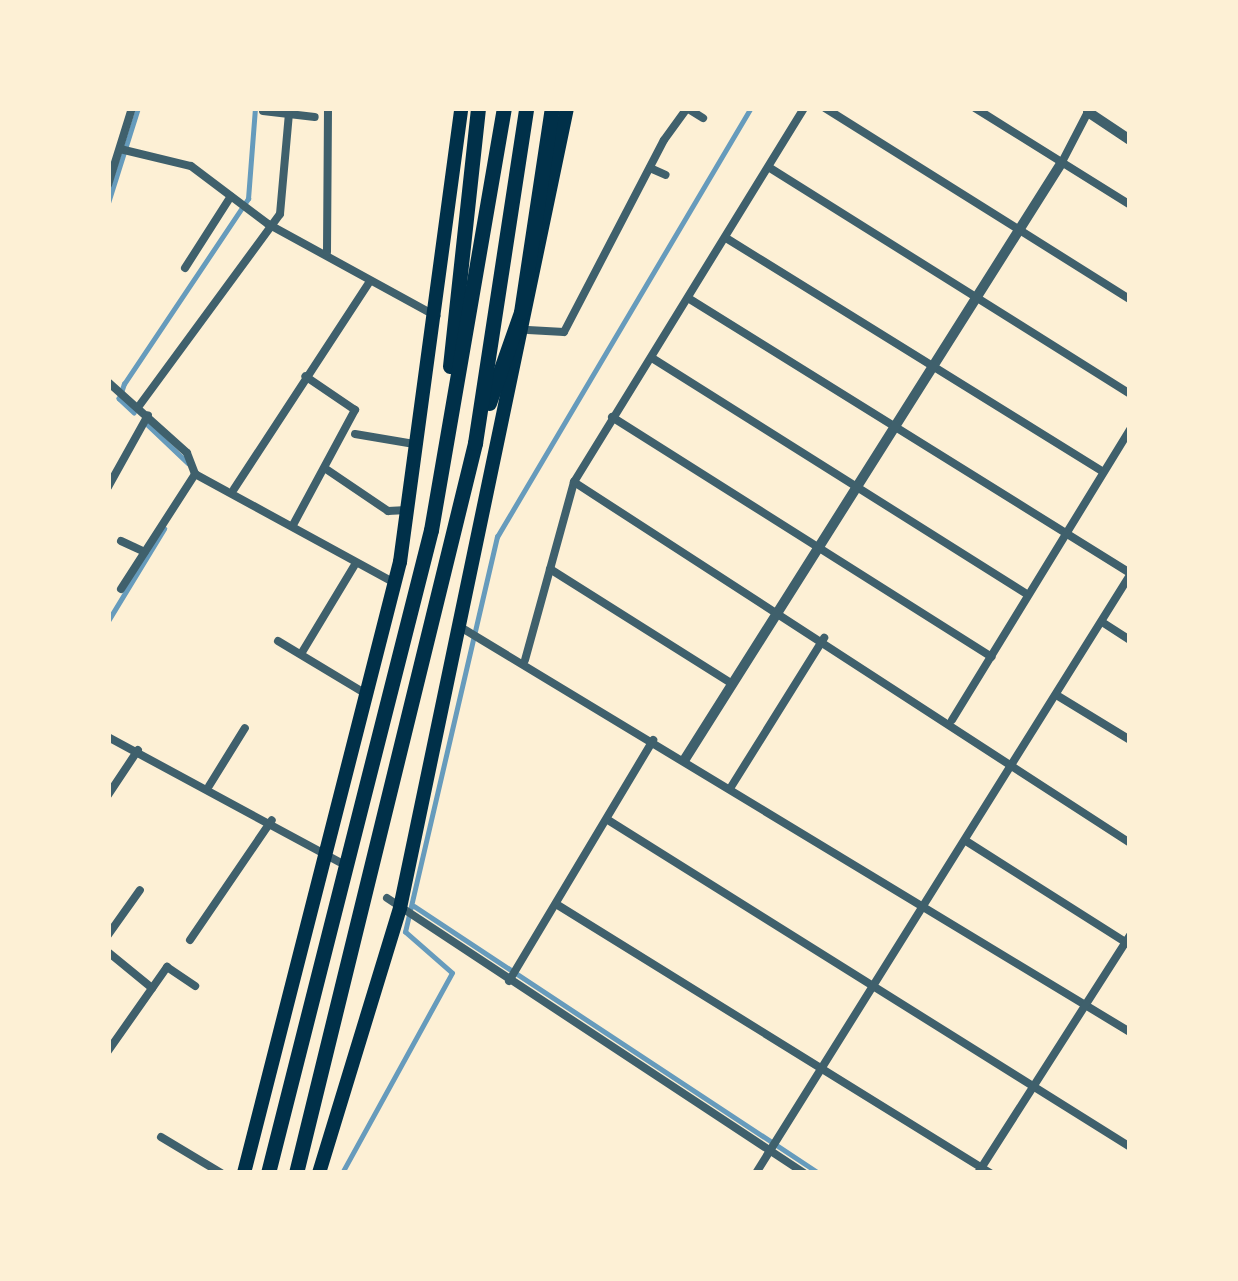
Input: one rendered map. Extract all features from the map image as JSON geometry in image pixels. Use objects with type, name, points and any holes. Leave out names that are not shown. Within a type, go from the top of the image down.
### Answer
[{"type":"highway","points":[[244,1173],[335,859],[410,510],[422,445],[461,108]]},
{"type":"highway","points":[[431,530],[478,108]]},
{"type":"highway","points":[[268,1173],[431,530],[504,108]]},
{"type":"highway","points":[[296,1173],[475,443],[526,108]]},
{"type":"highway","points":[[475,443],[521,312],[553,108]]},
{"type":"highway","points":[[320,1173],[396,905],[465,630],[528,330],[567,108]]},
{"type":"street","points":[[108,185],[132,108]]},
{"type":"street","points":[[327,253],[328,108]]},
{"type":"street","points":[[528,330],[564,332],[687,108],[703,118]]},
{"type":"street","points":[[525,660],[574,482],[805,108]]},
{"type":"street","points":[[825,108],[1130,299]]},
{"type":"street","points":[[975,108],[1130,205]]},
{"type":"street","points":[[685,759],[929,364],[1062,162],[1089,110],[1130,140]]},
{"type":"street","points":[[263,111],[315,117]]},
{"type":"street","points":[[139,406],[268,224],[280,214],[289,114]]},
{"type":"street","points":[[120,149],[191,166],[268,224],[437,316]]},
{"type":"street","points":[[650,168],[666,175]]},
{"type":"street","points":[[770,168],[1130,394]]},
{"type":"street","points":[[185,268],[231,196]]},
{"type":"street","points":[[726,237],[1102,471]]},
{"type":"street","points":[[234,489],[369,283]]},
{"type":"street","points":[[688,298],[1130,574],[1058,696],[755,1173]]},
{"type":"street","points":[[652,358],[1028,595]]},
{"type":"street","points":[[293,525],[356,410],[305,376]]},
{"type":"street","points":[[108,382],[148,415],[194,474],[234,489],[394,583]]},
{"type":"street","points":[[108,487],[148,415]]},
{"type":"street","points":[[612,417],[816,551],[991,657]]},
{"type":"street","points":[[952,721],[1130,429]]},
{"type":"street","points":[[355,434],[422,445]]},
{"type":"street","points":[[326,470],[388,512],[410,510]]},
{"type":"street","points":[[122,589],[194,474]]},
{"type":"street","points":[[574,482],[952,721],[1130,843]]},
{"type":"street","points":[[151,512],[166,520]]},
{"type":"street","points":[[122,541],[145,552]]},
{"type":"street","points":[[301,654],[356,563]]},
{"type":"street","points":[[549,568],[731,683]]},
{"type":"street","points":[[1102,622],[1130,640]]},
{"type":"street","points":[[465,630],[525,660],[1130,1033]]},
{"type":"street","points":[[731,787],[824,638]]},
{"type":"street","points":[[278,641],[370,696]]},
{"type":"street","points":[[1058,696],[1130,740]]},
{"type":"street","points":[[209,786],[244,728]]},
{"type":"street","points":[[108,737],[209,786],[335,859]]},
{"type":"street","points":[[509,981],[653,740]]},
{"type":"street","points":[[108,795],[138,749]]},
{"type":"street","points":[[190,940],[272,820]]},
{"type":"street","points":[[608,820],[1130,1147]]},
{"type":"street","points":[[556,904],[983,1171],[1129,940],[966,842]]},
{"type":"street","points":[[108,935],[140,890]]},
{"type":"street","points":[[396,905],[804,1173]]},
{"type":"street","points":[[108,952],[152,988]]},
{"type":"street","points":[[108,1051],[166,967],[196,986]]},
{"type":"street","points":[[161,1137],[221,1173]]},
{"type":"waterway","points":[[108,203],[138,108]]},
{"type":"waterway","points":[[134,413],[119,399],[124,384],[248,199],[255,108]]},
{"type":"waterway","points":[[342,1173],[452,973],[405,932],[497,537],[751,108]]},
{"type":"waterway","points":[[148,425],[188,463]]},
{"type":"waterway","points":[[108,621],[164,529]]},
{"type":"waterway","points":[[414,906],[819,1173]]}]
